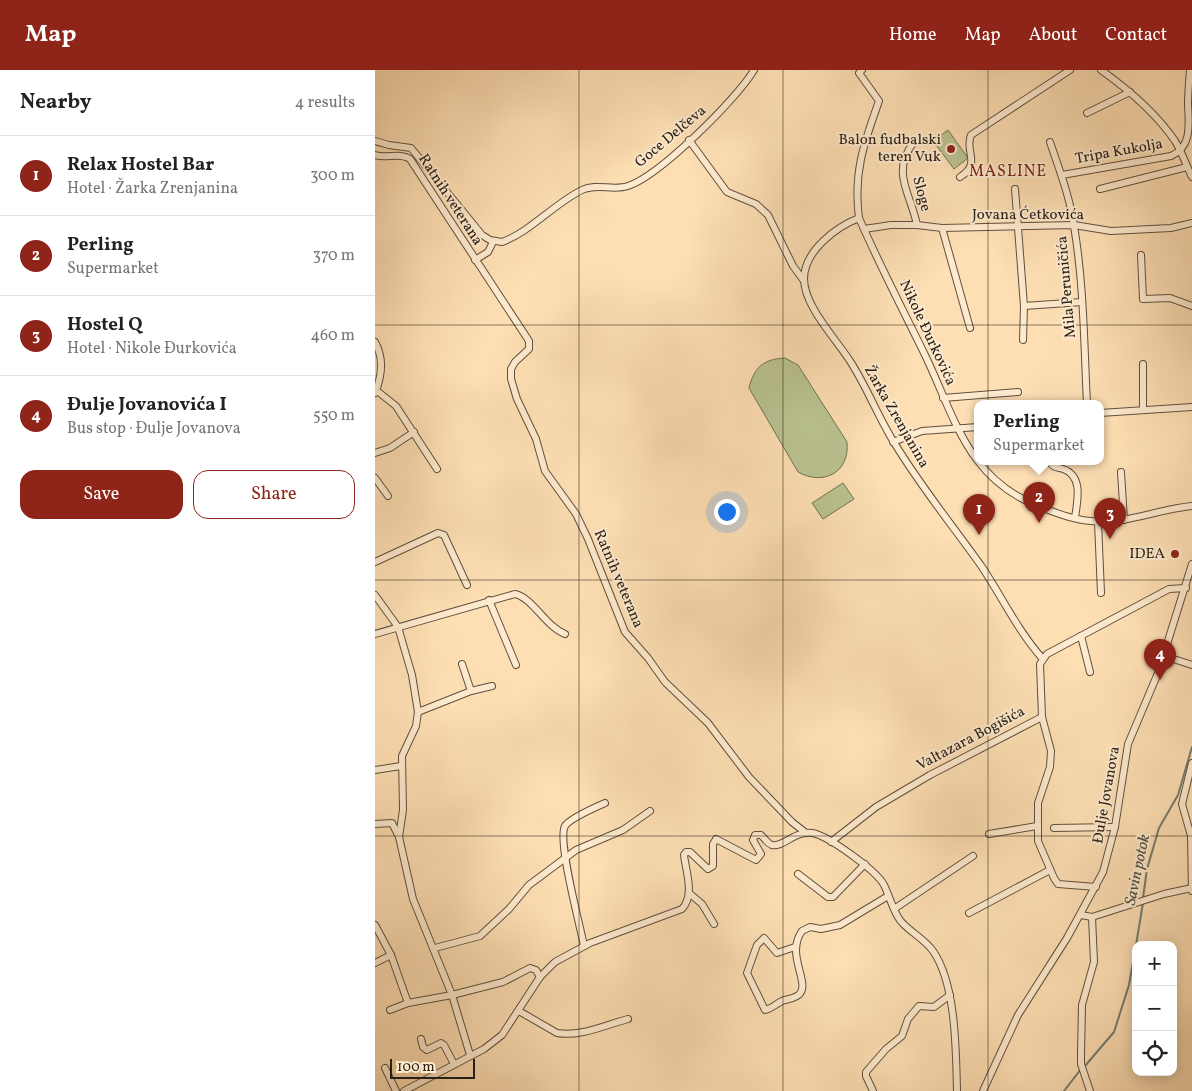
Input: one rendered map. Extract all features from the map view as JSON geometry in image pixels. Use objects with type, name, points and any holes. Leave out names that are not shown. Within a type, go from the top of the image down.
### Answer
[{"type":"street","name":"Goce Delčeva","points":[[493,242],[507,240],[584,189],[599,186],[619,187],[633,183],[660,165],[734,98],[753,70]]},
{"type":"street","points":[[960,177],[968,172],[972,164],[969,139],[971,135],[1070,70]]},
{"type":"street","points":[[1101,70],[1130,92],[1161,124],[1180,151],[1192,177]]},
{"type":"street","points":[[1180,151],[1186,143],[1190,131],[1188,91],[1190,70]]},
{"type":"street","name":"Nikole Đurkovića","points":[[861,71],[879,101],[860,158],[856,192],[859,218],[956,428],[974,456]]},
{"type":"street","points":[[1087,113],[1130,92]]},
{"type":"street","name":"Žarka Zrenjanina","points":[[689,140],[723,188],[735,196],[756,204],[768,215],[793,266],[804,281],[813,305],[830,334],[850,361],[893,442],[1043,658]]},
{"type":"street","points":[[375,141],[389,146],[411,148],[483,235],[493,242],[488,252],[475,260]]},
{"type":"street","name":"Sloge","points":[[914,142],[904,156],[903,176],[917,225]]},
{"type":"street","name":"Mila Peruničića","points":[[1050,142],[1074,225],[1082,302],[1087,400]]},
{"type":"street","name":"Tripa Kukolja","points":[[1061,175],[1171,156],[1180,151]]},
{"type":"street","name":"Ratnih veterana","points":[[375,155],[384,158],[404,155],[410,159],[530,342],[529,349],[515,362],[511,369],[511,379],[517,399],[536,439],[545,471],[573,510],[589,539],[625,632],[648,658],[665,682],[708,723],[749,777],[792,822],[806,833],[814,833],[865,864],[884,884],[900,921],[921,937],[934,952],[947,980],[950,995],[957,1091]]},
{"type":"street","points":[[1100,189],[1187,167]]},
{"type":"street","points":[[1015,190],[1024,306],[1023,340]]},
{"type":"street","points":[[804,281],[810,258],[824,241],[839,227],[859,218]]},
{"type":"street","name":"Jovana Ćetkovića","points":[[864,230],[891,225],[917,225],[942,228],[1074,225],[1111,231],[1171,228],[1192,223]]},
{"type":"street","points":[[942,228],[970,328]]},
{"type":"street","points":[[1141,255],[1143,299],[1170,298],[1192,306]]},
{"type":"street","points":[[1024,306],[1082,302]]},
{"type":"street","points":[[375,342],[380,355],[381,370],[376,391],[396,406],[437,469]]},
{"type":"street","points":[[1143,364],[1143,410]]},
{"type":"street","points":[[943,398],[1018,392]]},
{"type":"street","points":[[1104,413],[1192,407]]},
{"type":"street","points":[[893,442],[916,432],[974,427]]},
{"type":"street","points":[[375,453],[391,448],[414,432]]},
{"type":"street","name":"Nikole Đurkovića","points":[[980,465],[1007,491],[1028,502],[1075,518],[1098,522],[1124,520],[1192,506]]},
{"type":"street","points":[[1052,465],[1068,471],[1077,482],[1075,518]]},
{"type":"street","points":[[1121,472],[1124,520]]},
{"type":"street","points":[[375,478],[388,496]]},
{"type":"street","points":[[1098,522],[1101,593]]},
{"type":"street","points":[[375,562],[438,533],[444,535],[467,585]]},
{"type":"street","name":"Đulje Jovanova","points":[[983,1091],[1018,1015],[1081,915],[1096,887],[1109,853],[1115,827],[1125,754],[1164,656],[1192,564]]},
{"type":"street","points":[[1043,658],[1169,589],[1186,588]]},
{"type":"street","points":[[375,634],[515,594],[520,595],[547,623],[565,634]]},
{"type":"street","points":[[375,595],[397,627],[414,682],[418,712],[416,726],[402,756],[403,810],[399,837]]},
{"type":"street","points":[[489,600],[516,665]]},
{"type":"street","points":[[1081,636],[1090,672]]},
{"type":"street","points":[[1164,656],[1192,665]]},
{"type":"street","name":"Valtazara Bogišića","points":[[831,842],[848,827],[884,802],[929,775],[1042,717],[1039,668],[1043,658]]},
{"type":"street","points":[[462,664],[471,691]]},
{"type":"street","points":[[418,712],[471,691],[491,686]]},
{"type":"street","points":[[1042,717],[1051,750],[1050,767],[1038,803],[1037,826],[1040,847],[1058,884],[1096,887]]},
{"type":"street","points":[[1081,915],[1092,916],[1149,899],[1192,889],[1190,832],[1183,816],[1182,804],[1192,763]]},
{"type":"street","points":[[375,770],[401,766]]},
{"type":"street","points":[[584,946],[562,843],[565,826],[605,803]]},
{"type":"street","points":[[435,948],[486,933],[529,885],[576,850],[623,830],[650,811]]},
{"type":"street","points":[[375,824],[392,823],[399,837],[413,899],[435,948],[470,1055]]},
{"type":"street","points":[[989,834],[1037,826]]},
{"type":"street","points":[[1054,828],[1115,827]]},
{"type":"street","points":[[404,1091],[418,1088],[502,1035],[540,977],[551,965],[584,946],[679,910],[686,904],[689,893],[684,857],[686,852],[690,852],[708,869],[713,866],[715,840],[720,840],[756,860],[759,859],[761,854],[753,840],[755,835],[761,835],[770,844],[775,845],[806,833]]},
{"type":"street","points":[[894,909],[973,856]]},
{"type":"street","points":[[799,874],[828,897],[833,897],[865,864]]},
{"type":"street","points":[[969,913],[1051,870]]},
{"type":"street","points":[[689,893],[702,904],[715,924]]},
{"type":"street","points":[[795,947],[777,953],[764,938],[754,952],[747,973],[765,1010],[783,1000],[796,997],[802,990],[803,983],[795,947],[798,937],[805,928],[810,927],[821,930],[840,925],[888,896]]},
{"type":"street","points":[[1090,1091],[1081,1067],[1083,1005],[1095,962],[1092,916]]},
{"type":"street","points":[[375,925],[391,955],[408,1003]]},
{"type":"street","points":[[375,963],[391,955]]},
{"type":"street","points":[[391,1010],[408,1003],[452,996],[503,982],[530,968],[536,970],[540,977]]},
{"type":"street","points":[[873,1091],[866,1072],[886,1049],[902,1036],[914,1010],[919,1006],[934,1007],[950,995]]},
{"type":"street","points":[[519,1011],[557,1033],[570,1035],[584,1033],[628,1019]]},
{"type":"street","points":[[421,1040],[423,1047],[427,1050],[441,1044],[444,1045],[454,1064]]},
{"type":"street","points":[[385,1068],[396,1091]]},
{"type":"green space","name":"Balon fudbalski teren Vuk","points":[[948,130],[968,158],[954,169],[933,141]]},
{"type":"green space","points":[[785,358],[798,365],[847,442],[847,453],[844,462],[833,474],[825,477],[817,478],[798,472],[749,388],[754,375],[761,366],[771,360]]},
{"type":"green space","points":[[843,483],[854,499],[823,519],[812,503]]},
{"type":"waterway","name":"Savin potok","points":[[1143,898],[1147,869],[1159,828],[1178,795],[1192,747]]},
{"type":"waterway","name":"Savin potok","points":[[1137,941],[1143,903]]},
{"type":"waterway","name":"Savin potok","points":[[1085,1066],[1114,1032],[1129,985],[1132,968]]},
{"type":"waterway","name":"Savin potok","points":[[1064,1091],[1081,1069]]},
{"type":"place","name":"Balon fudbalski teren Vuk","points":[[951,149]]},
{"type":"place","name":"Perling","points":[[1039,523]]},
{"type":"place","name":"Relax Hostel Bar","points":[[979,535]]},
{"type":"place","name":"Hostel Q","points":[[1110,539]]},
{"type":"place","name":"IDEA","points":[[1175,554]]},
{"type":"place","name":"Đulje Jovanovića I","points":[[1160,680]]},
{"type":"district","name":"MASLINE","points":[[1008,172]]}]
